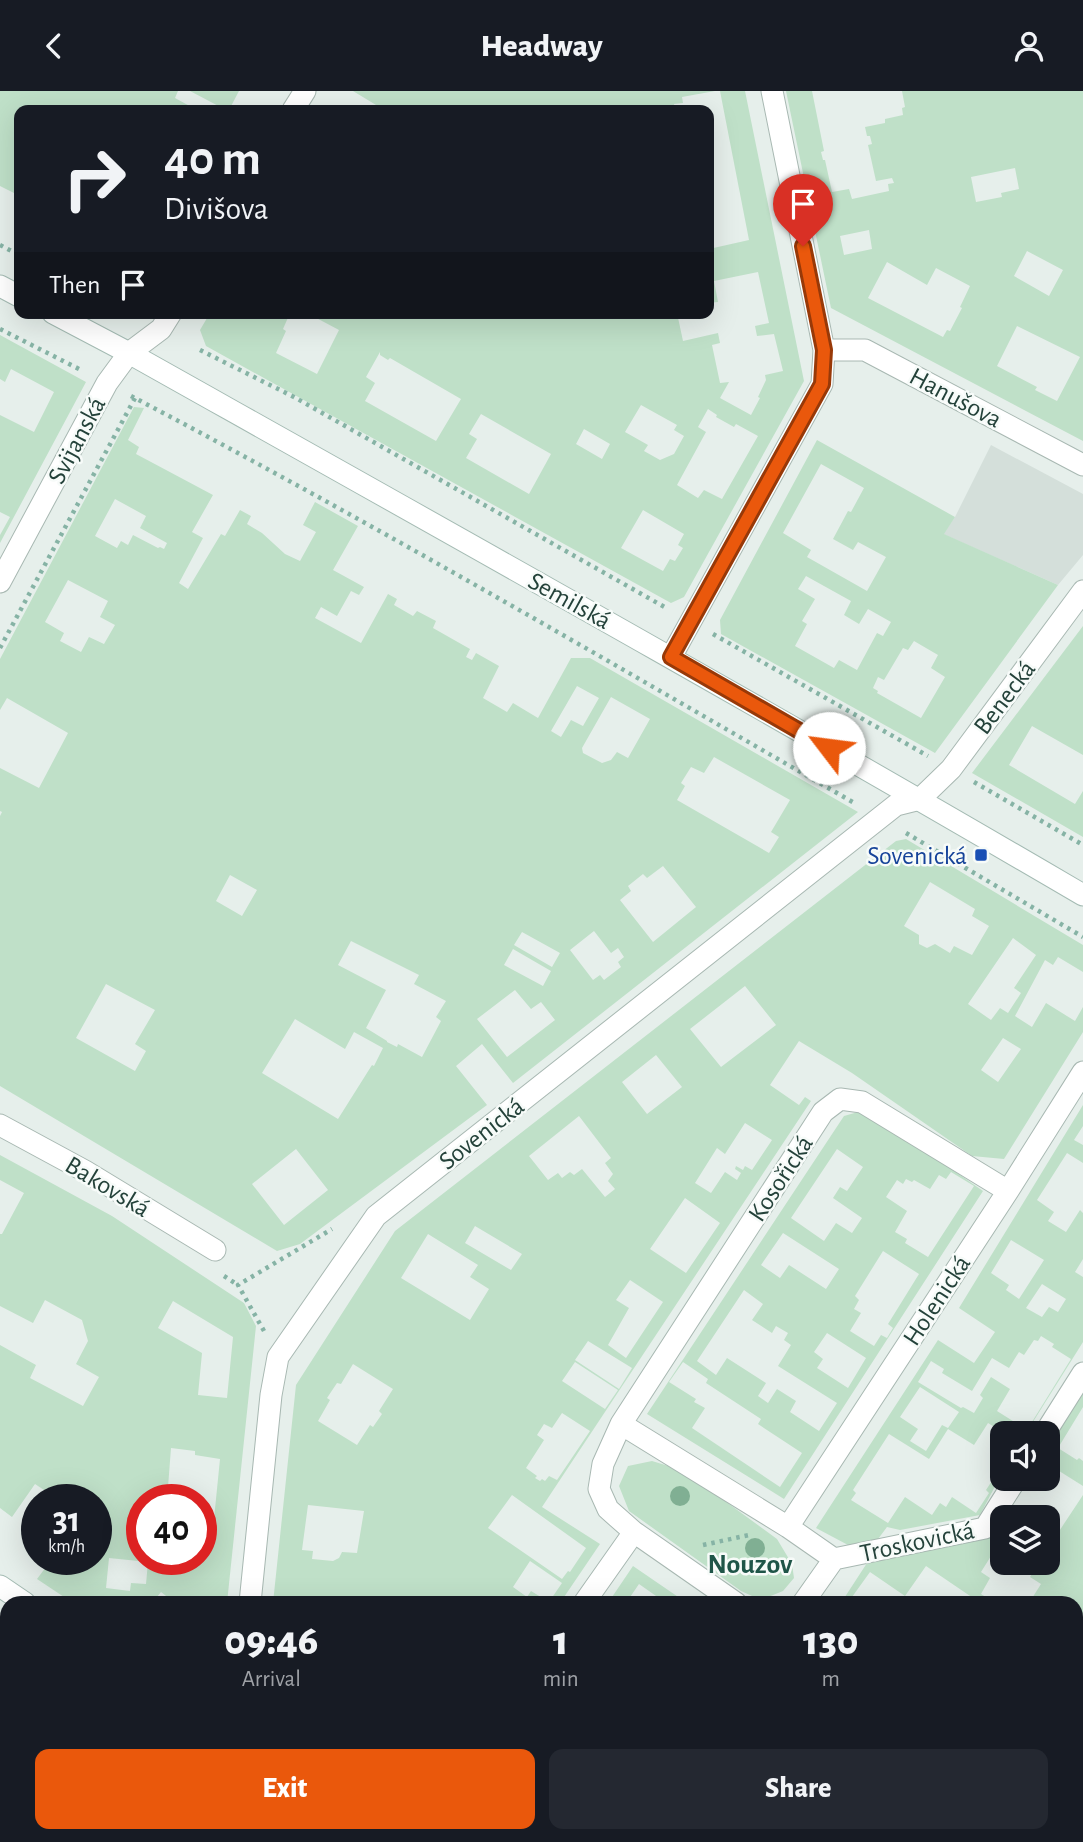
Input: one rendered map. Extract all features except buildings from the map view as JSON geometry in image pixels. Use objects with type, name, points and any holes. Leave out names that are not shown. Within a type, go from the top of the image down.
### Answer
[{"type":"street","points":[[671,657],[822,384],[824,350],[772,91]]},
{"type":"street","name":"Semilská","points":[[64,319],[671,657],[1083,895]]},
{"type":"street","name":"Svijanská","points":[[0,582],[107,383],[129,353],[161,329],[167,319]]},
{"type":"street","name":"Hanušova","points":[[824,350],[865,349],[1083,465]]},
{"type":"street","name":"Benecká","points":[[920,799],[951,769],[1083,591]]},
{"type":"street","name":"Sovenická","points":[[251,1596],[271,1395],[278,1357],[376,1216],[896,805],[920,799]]},
{"type":"street","name":"Holenická","points":[[788,1527],[1083,1072]]},
{"type":"street","name":"Kosořická","points":[[726,1596],[634,1532],[608,1509],[599,1489],[603,1464],[621,1424],[823,1112],[840,1099],[862,1102],[1007,1191]]},
{"type":"street","name":"Bakovská","points":[[0,1125],[85,1171],[215,1250]]},
{"type":"street","points":[[1053,1421],[1083,1373]]},
{"type":"street","points":[[621,1424],[788,1527],[834,1559],[808,1596]]},
{"type":"street","name":"Troskovická","points":[[834,1559],[985,1528],[1008,1491]]},
{"type":"street","points":[[589,1596],[634,1532]]},
{"type":"street","points":[[0,1586],[15,1596]]},
{"type":"path","points":[[0,329],[208,436],[881,818],[1083,937]]},
{"type":"path","points":[[200,350],[293,397],[676,614]]},
{"type":"path","points":[[0,648],[135,398]]},
{"type":"path","points":[[703,629],[929,756]]},
{"type":"path","points":[[964,776],[1083,845]]},
{"type":"path","points":[[278,1357],[238,1285],[343,1223],[376,1216]]},
{"type":"path","points":[[664,1553],[788,1527]]},
{"type":"shaded area","points":[[991,445],[1083,494],[1083,555],[1058,585],[943,534],[955,517]]},
{"type":"green space","points":[[0,91],[178,91],[175,98],[188,105],[14,105],[14,193],[0,186]]},
{"type":"green space","points":[[190,91],[239,91],[232,105],[217,105]]},
{"type":"green space","points":[[353,91],[715,91],[682,97],[683,103],[674,105],[376,105]]},
{"type":"green space","points":[[720,91],[745,91],[804,381],[684,597],[671,603],[206,346],[200,330],[206,319],[287,319],[283,329],[286,331],[276,353],[317,374],[339,330],[318,319],[678,319],[683,341],[718,333],[720,343],[712,345],[720,383],[729,382],[720,398],[751,415],[760,398],[758,397],[766,380],[765,375],[783,371],[774,334],[757,336],[755,326],[769,323],[758,272],[714,281],[714,248],[749,240]],"holes":[[[380,352],[380,355],[388,360],[390,358],[461,399],[436,441],[365,401],[375,383],[366,377]],[[641,405],[677,425],[674,430],[684,436],[674,454],[660,460],[644,451],[648,445],[625,432]],[[708,409],[734,427],[736,424],[758,436],[722,499],[704,490],[698,498],[677,485],[706,432],[698,427]],[[481,414],[551,454],[529,494],[466,458],[477,439],[469,434]],[[584,429],[610,444],[602,459],[576,444]],[[643,510],[684,534],[678,545],[683,548],[675,561],[670,559],[663,571],[621,548]]]},
{"type":"green space","points":[[786,91],[812,91],[824,151],[821,152],[832,192],[849,189],[852,199],[889,191],[888,184],[894,183],[892,178],[876,181],[868,145],[872,144],[865,127],[885,123],[885,119],[903,115],[902,108],[905,107],[902,91],[1083,91],[1083,441],[831,308]],"holes":[[[1015,168],[1019,189],[1001,193],[1002,197],[976,202],[971,177]],[[869,230],[872,249],[844,255],[840,236]],[[1027,251],[1063,270],[1049,296],[1014,276]],[[887,262],[927,285],[936,268],[970,286],[950,331],[947,330],[943,337],[868,298]],[[1017,326],[1080,357],[1057,401],[1035,390],[1037,387],[997,366]]]},
{"type":"green space","points":[[714,281],[718,302],[714,302]]},
{"type":"green space","points":[[0,335],[86,382],[0,543],[0,535],[10,517],[0,512],[0,415],[34,432],[54,392],[11,369],[5,382],[0,379]]},
{"type":"green space","points":[[134,407],[144,408],[128,440],[139,447],[136,454],[213,495],[192,532],[203,538],[179,583],[188,589],[221,534],[225,536],[240,510],[251,516],[247,524],[262,533],[285,554],[300,561],[316,532],[303,525],[315,502],[358,526],[333,570],[364,587],[359,595],[351,591],[337,616],[321,607],[315,618],[361,643],[388,594],[397,599],[394,605],[413,616],[417,611],[436,621],[433,628],[470,649],[466,657],[472,660],[476,653],[499,666],[483,698],[507,712],[513,703],[538,718],[571,658],[590,658],[858,812],[513,1083],[482,1044],[456,1066],[487,1105],[300,1244],[277,1251],[0,1086],[0,768],[39,788],[68,733],[7,698],[0,710],[0,659]],"holes":[[[115,499],[146,516],[140,528],[167,543],[164,549],[158,548],[133,535],[128,545],[121,541],[117,548],[95,536]],[[68,580],[108,601],[100,617],[115,625],[104,644],[89,637],[81,652],[60,641],[64,633],[45,622]],[[577,686],[599,698],[583,726],[571,720],[561,737],[551,731]],[[611,697],[650,719],[628,758],[617,752],[611,760],[602,763],[583,753],[582,748]],[[714,757],[790,800],[771,832],[779,837],[769,853],[677,800],[685,786],[681,783],[691,767],[704,773]],[[663,866],[696,907],[653,942],[620,900],[631,891],[628,886],[643,874],[647,878]],[[230,875],[257,890],[242,916],[216,901]],[[594,931],[611,953],[618,948],[624,957],[618,962],[621,967],[604,980],[600,975],[593,980],[570,950]],[[522,932],[560,953],[552,967],[514,945]],[[351,941],[419,975],[414,984],[446,1001],[436,1017],[441,1021],[422,1057],[398,1044],[397,1047],[387,1042],[366,1028],[386,990],[338,965]],[[513,949],[551,971],[543,986],[504,965]],[[106,984],[155,1010],[135,1044],[146,1051],[135,1071],[76,1038]],[[515,990],[531,1009],[541,1002],[555,1020],[507,1057],[477,1019]],[[295,1019],[345,1049],[354,1032],[383,1048],[374,1066],[372,1065],[338,1119],[262,1073]],[[296,1149],[328,1190],[284,1225],[252,1184]]]},
{"type":"green space","points":[[817,440],[955,517],[944,534],[1058,585],[935,753],[721,634],[720,620]],"holes":[[[821,464],[864,488],[833,539],[853,550],[858,542],[886,557],[867,591],[807,557],[811,550],[783,533]],[[806,576],[851,601],[844,615],[859,624],[868,609],[891,622],[883,636],[877,633],[857,670],[839,660],[834,668],[795,646],[807,624],[802,621],[815,599],[798,589]],[[914,641],[938,655],[931,668],[945,677],[921,718],[877,693],[873,688],[878,677],[884,680],[903,648],[908,650]]]},
{"type":"green space","points":[[1083,626],[1083,755],[1032,726],[1009,765],[1075,804],[1083,791],[1083,837],[972,773]]},
{"type":"green space","points":[[906,839],[1083,945],[1083,972],[1058,957],[1053,965],[1045,960],[1015,1016],[1032,1027],[1046,1003],[1075,1021],[1083,1007],[1083,1032],[1004,1159],[972,1156],[852,1073],[799,1041],[770,1085],[799,1105],[805,1097],[811,1101],[542,1507],[600,1544],[565,1596],[553,1596],[562,1583],[530,1561],[513,1587],[526,1596],[274,1596],[296,1385],[395,1231],[896,841]],"holes":[[[930,882],[975,909],[972,916],[989,926],[972,955],[954,946],[950,953],[935,944],[927,948],[919,944],[919,935],[904,926]],[[1013,938],[1036,955],[1014,988],[1021,993],[1008,1013],[1000,1008],[991,1020],[968,1004]],[[745,986],[776,1025],[721,1067],[690,1029]],[[1003,1038],[1021,1049],[998,1082],[981,1070]],[[656,1055],[682,1087],[647,1114],[622,1082]],[[579,1116],[611,1158],[605,1163],[613,1174],[608,1181],[615,1189],[605,1197],[582,1169],[574,1175],[570,1172],[562,1178],[558,1173],[548,1180],[529,1156]],[[745,1123],[772,1140],[752,1170],[745,1166],[743,1170],[736,1166],[735,1169],[741,1173],[737,1180],[725,1172],[711,1193],[695,1183],[717,1148],[725,1154]],[[685,1198],[720,1223],[686,1273],[650,1249]],[[475,1226],[522,1254],[511,1270],[465,1243]],[[428,1234],[478,1265],[470,1277],[489,1289],[470,1320],[401,1278]],[[630,1280],[663,1302],[626,1358],[608,1345],[629,1308],[616,1300]],[[588,1341],[632,1368],[619,1389],[575,1360]],[[575,1362],[618,1390],[605,1409],[562,1381]],[[353,1364],[393,1389],[379,1411],[382,1414],[373,1427],[370,1425],[357,1445],[318,1421],[330,1400],[327,1398],[337,1383],[341,1384]],[[562,1413],[590,1431],[557,1480],[549,1476],[545,1481],[540,1481],[526,1468],[544,1440],[537,1435],[544,1424],[552,1428]],[[512,1495],[586,1548],[570,1572],[562,1579],[488,1528]],[[308,1505],[364,1511],[357,1553],[342,1552],[339,1558],[333,1561],[312,1559],[313,1551],[302,1550]]]},
{"type":"green space","points":[[1083,1105],[1083,1126],[1074,1140],[1083,1145],[1083,1163],[1067,1153],[1037,1200],[1054,1212],[1048,1221],[1066,1232],[1080,1210],[1083,1213],[1083,1259],[1075,1272],[1083,1277],[1083,1342],[1034,1421],[1071,1359],[1041,1336],[1038,1341],[1034,1340],[1024,1355],[1019,1352],[1009,1368],[992,1358],[972,1391],[942,1373],[944,1369],[931,1361],[918,1382],[974,1413],[983,1398],[980,1395],[991,1377],[1010,1389],[997,1411],[1013,1421],[990,1421],[974,1445],[948,1429],[929,1459],[889,1434],[853,1490],[856,1493],[851,1500],[888,1523],[905,1497],[932,1515],[940,1503],[946,1507],[952,1497],[976,1513],[989,1493],[986,1490],[990,1484],[990,1491],[993,1491],[980,1515],[900,1530],[887,1527],[878,1539],[848,1545],[816,1528],[938,1340],[974,1363],[995,1332],[959,1308]],"holes":[[[1011,1240],[1044,1260],[1019,1299],[1006,1290],[1009,1285],[991,1273]],[[1042,1284],[1066,1299],[1058,1312],[1049,1307],[1042,1317],[1026,1308]],[[920,1387],[959,1412],[948,1428],[942,1425],[926,1451],[910,1441],[918,1429],[900,1417]]]},
{"type":"green space","points":[[858,1112],[983,1191],[784,1499],[647,1414],[844,1116]],"holes":[[[837,1149],[863,1167],[847,1191],[840,1187],[833,1198],[862,1218],[852,1233],[836,1223],[824,1241],[791,1218]],[[951,1172],[974,1186],[928,1257],[905,1243],[907,1239],[895,1232],[907,1211],[886,1197],[897,1180],[903,1184],[906,1179],[912,1182],[914,1180],[930,1189],[939,1175],[946,1179]],[[783,1233],[839,1269],[826,1289],[789,1265],[780,1278],[761,1265]],[[883,1251],[919,1274],[888,1324],[893,1328],[887,1338],[881,1335],[874,1346],[850,1331],[861,1313],[854,1309],[859,1300],[855,1296]],[[744,1290],[763,1304],[752,1320],[772,1333],[776,1326],[788,1333],[784,1340],[791,1345],[778,1366],[837,1403],[819,1431],[790,1412],[796,1401],[777,1389],[768,1403],[758,1396],[766,1383],[727,1358],[716,1375],[697,1361]],[[827,1333],[866,1358],[848,1388],[817,1368],[823,1359],[814,1352]],[[683,1362],[708,1379],[706,1383],[761,1419],[758,1424],[802,1453],[780,1487],[692,1428],[705,1408],[694,1402],[696,1399],[669,1382]]]},
{"type":"green space","points":[[0,1155],[112,1216],[244,1303],[256,1326],[228,1596],[166,1596],[161,1592],[158,1596],[62,1596],[37,1579],[40,1575],[107,1575],[106,1588],[130,1591],[131,1583],[146,1584],[147,1575],[217,1575],[217,1489],[220,1459],[195,1455],[195,1451],[171,1448],[168,1484],[126,1484],[126,1560],[112,1558],[112,1484],[21,1484],[21,1504],[12,1517],[0,1508],[0,1345],[36,1365],[30,1378],[83,1406],[99,1377],[76,1364],[88,1341],[82,1320],[45,1300],[33,1323],[0,1306],[2,1234],[24,1193],[0,1180]],"holes":[[[173,1301],[233,1337],[227,1398],[198,1395],[202,1353],[158,1328]]]},
{"type":"green space","points":[[1083,1389],[1083,1407],[1060,1445],[1060,1426]]},
{"type":"green space","points":[[1060,1449],[1083,1461],[1083,1486],[1060,1472]]},
{"type":"green space","points":[[652,1461],[675,1468],[714,1493],[777,1539],[792,1564],[794,1578],[783,1591],[771,1596],[752,1596],[741,1591],[629,1511],[619,1486],[628,1466]]},
{"type":"green space","points":[[1083,1495],[1083,1596],[1033,1596],[1041,1584],[1030,1577],[1060,1575],[1060,1530]]},
{"type":"green space","points":[[990,1536],[990,1558],[981,1572],[990,1578],[981,1594],[984,1596],[970,1596],[926,1566],[905,1596],[870,1572],[853,1596],[846,1596],[867,1563]]},
{"type":"green space","points":[[633,1566],[677,1596],[656,1596],[639,1584],[631,1596],[613,1596]]},
{"type":"place","name":"Sovenická","points":[[981,855]]},
{"type":"district","name":"Nouzov","points":[[750,1563]]},
{"type":"route","points":[[803,246],[824,350],[822,384],[671,657],[829,748]]}]
